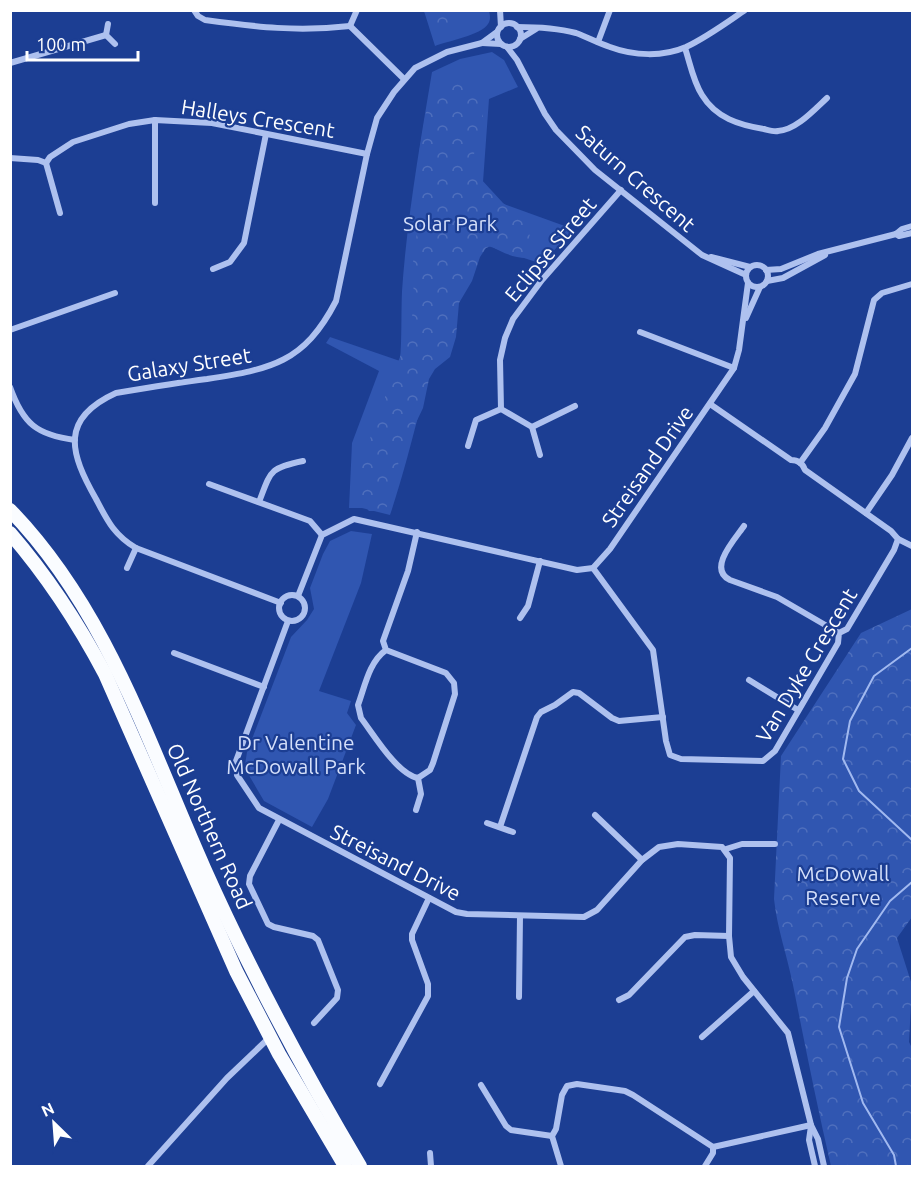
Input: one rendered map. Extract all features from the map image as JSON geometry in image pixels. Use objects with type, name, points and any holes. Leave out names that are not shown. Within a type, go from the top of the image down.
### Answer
[{"type":"highway","name":"Old Northern Road","points":[[10,510],[36,540],[68,584],[114,660],[216,896],[281,1025],[360,1167]]},
{"type":"highway","name":"Old Northern Road","points":[[10,533],[63,601],[85,636],[105,674],[216,929],[270,1037],[345,1167]]},
{"type":"street","points":[[194,10],[205,20],[267,28],[302,30],[350,26],[404,79]]},
{"type":"street","points":[[350,26],[357,10]]},
{"type":"street","points":[[501,10],[507,16],[510,24],[517,27],[550,28],[577,34],[629,52],[654,54],[685,48],[745,10]]},
{"type":"street","points":[[501,10],[497,39],[504,45],[518,41],[536,29]]},
{"type":"street","points":[[598,42],[610,10]]},
{"type":"street","points":[[106,35],[108,24]]},
{"type":"street","points":[[499,30],[510,24]]},
{"type":"street","points":[[517,27],[520,32],[518,41]]},
{"type":"street","name":"Galaxy Street","points":[[482,43],[499,30]]},
{"type":"street","points":[[106,35],[115,44]]},
{"type":"street","points":[[10,63],[106,35]]},
{"type":"street","name":"Saturn Crescent","points":[[517,60],[518,41]]},
{"type":"street","name":"Galaxy Street","points":[[75,440],[80,423],[90,408],[116,393],[255,371],[288,358],[307,342],[325,322],[336,300],[367,154],[377,118],[404,79],[415,68],[447,52],[482,43],[504,45]]},
{"type":"street","name":"Saturn Crescent","points":[[504,45],[517,60],[556,130],[595,170],[702,255],[747,279]]},
{"type":"street","points":[[685,48],[695,83],[702,96],[721,116],[746,126],[778,131],[792,127],[827,98]]},
{"type":"street","points":[[155,120],[155,202]]},
{"type":"street","name":"Halleys Crescent","points":[[46,163],[50,157],[73,142],[129,124],[155,120],[212,123],[367,154]]},
{"type":"street","points":[[213,269],[230,262],[244,243],[266,134]]},
{"type":"street","points":[[10,158],[38,160],[46,163],[60,213]]},
{"type":"street","name":"Eclipse Street","points":[[501,409],[500,360],[505,338],[513,319],[537,287],[621,190]]},
{"type":"street","points":[[836,250],[783,278],[767,281],[760,287],[753,286],[747,279],[750,267],[757,264],[766,270],[781,269],[802,259],[896,234],[912,226]]},
{"type":"street","points":[[896,234],[899,236],[912,233]]},
{"type":"street","name":"Saturn Crescent","points":[[702,255],[750,267]]},
{"type":"street","points":[[766,270],[767,281]]},
{"type":"street","name":"Streisand Drive","points":[[593,568],[610,549],[734,368],[743,324],[747,279]]},
{"type":"street","points":[[800,463],[825,428],[855,374],[874,300],[882,293],[912,284]]},
{"type":"street","name":"Streisand Drive","points":[[743,324],[760,287]]},
{"type":"street","points":[[10,330],[115,293]]},
{"type":"street","points":[[640,332],[734,368]]},
{"type":"street","points":[[10,387],[25,419],[38,430],[57,437],[75,440],[75,454],[81,472],[117,536],[136,548],[281,603]]},
{"type":"street","points":[[710,404],[791,460],[804,465],[806,470],[891,531],[898,539],[912,546]]},
{"type":"street","points":[[532,427],[575,406]]},
{"type":"street","points":[[468,446],[476,420],[501,409],[532,427],[540,455]]},
{"type":"street","points":[[866,513],[892,475],[912,438]]},
{"type":"street","points":[[259,502],[273,471],[280,466],[303,461]]},
{"type":"street","points":[[209,484],[310,521],[322,535],[354,519],[578,570],[593,568]]},
{"type":"street","points":[[744,526],[722,559],[720,568],[723,575],[777,597],[839,633]]},
{"type":"street","points":[[417,532],[408,571],[383,641],[386,650],[446,674],[454,683],[455,694],[430,770],[418,778]]},
{"type":"street","name":"Streisand Drive","points":[[322,535],[298,596],[304,603],[304,613],[298,620],[288,621],[239,749],[235,766],[237,774],[259,808],[456,912],[577,918],[597,910],[642,860],[666,844],[716,846],[726,849],[742,844],[775,844]]},
{"type":"street","name":"Van Dyke Crescent","points":[[593,568],[650,643],[656,660],[667,750],[672,757],[763,761],[775,751],[838,643],[839,633],[847,629],[894,550],[898,539]]},
{"type":"street","points":[[127,568],[136,548]]},
{"type":"street","points":[[520,618],[528,606],[540,561]]},
{"type":"street","points":[[288,621],[280,614],[281,603],[290,596],[298,596]]},
{"type":"street","points":[[386,650],[378,656],[371,668],[358,711],[398,766],[406,774],[418,778]]},
{"type":"street","points":[[174,653],[264,687]]},
{"type":"street","points":[[749,680],[798,710]]},
{"type":"street","points":[[500,827],[537,717],[542,712],[573,692],[579,693],[619,721],[663,717]]},
{"type":"street","points":[[416,810],[421,794],[418,778]]},
{"type":"street","points":[[595,815],[642,860]]},
{"type":"street","points":[[279,820],[250,876],[249,884],[268,924],[313,936],[321,944],[338,990],[337,998],[314,1023]]},
{"type":"street","points":[[487,823],[513,832]]},
{"type":"street","points":[[726,849],[730,858],[729,936],[734,962],[754,991],[789,1033],[811,1125],[818,1138],[824,1167]]},
{"type":"street","points":[[380,1084],[428,996],[428,984],[412,940],[412,934],[429,898]]},
{"type":"street","points":[[519,997],[520,916]]},
{"type":"street","points":[[619,1000],[629,995],[686,937],[729,936]]},
{"type":"street","points":[[702,1036],[754,991]]},
{"type":"street","points":[[148,1167],[227,1078],[281,1025]]},
{"type":"street","points":[[561,1167],[552,1136],[556,1129],[564,1089],[572,1084],[626,1091],[713,1147],[811,1125]]},
{"type":"street","points":[[481,1085],[506,1126],[511,1130],[552,1136]]},
{"type":"street","points":[[811,1125],[809,1140],[815,1167]]},
{"type":"street","points":[[705,1167],[714,1151],[713,1147]]},
{"type":"street","points":[[430,1153],[431,1167]]},
{"type":"green space","points":[[424,11],[489,11],[490,19],[488,24],[479,31],[435,46]]},
{"type":"green space","points":[[424,11],[469,11],[467,18],[445,26],[428,19]]},
{"type":"green space","name":"Solar Park","points":[[492,52],[504,60],[518,87],[489,99],[482,196],[573,229],[542,264],[485,245],[461,287],[444,328],[390,515],[362,508],[349,508],[352,443],[379,371],[326,343],[330,337],[400,361],[402,291],[407,236],[432,72],[460,59]]},
{"type":"green space","name":"Solar Park","points":[[460,79],[474,85],[483,102],[483,118],[474,154],[480,178],[503,203],[522,218],[531,240],[546,253],[524,258],[504,253],[491,246],[486,248],[480,257],[472,281],[459,303],[456,337],[450,357],[435,369],[429,379],[423,408],[399,458],[389,505],[381,511],[369,511],[360,501],[357,493],[360,470],[369,450],[372,423],[385,403],[385,394],[400,357],[414,309],[413,263],[420,209],[419,153],[426,112],[443,88]]},
{"type":"green space","name":"Dr Valentine McDowall Park","points":[[351,531],[372,534],[361,583],[319,691],[351,701],[347,713],[356,725],[328,799],[312,827],[264,801],[245,765],[247,752],[291,637],[314,609],[310,588],[323,554],[330,541]]},
{"type":"green space","name":"McDowall Reserve","points":[[912,609],[912,917],[897,938],[912,985],[909,1042],[912,1048],[912,1166],[831,1166],[774,899],[781,756],[861,633]]},
{"type":"waterway","points":[[912,648],[874,676],[850,721],[843,759],[859,791],[912,840]]},
{"type":"waterway","points":[[896,1166],[894,1155],[863,1103],[839,1027],[847,978],[857,949],[890,901],[912,882]]}]
